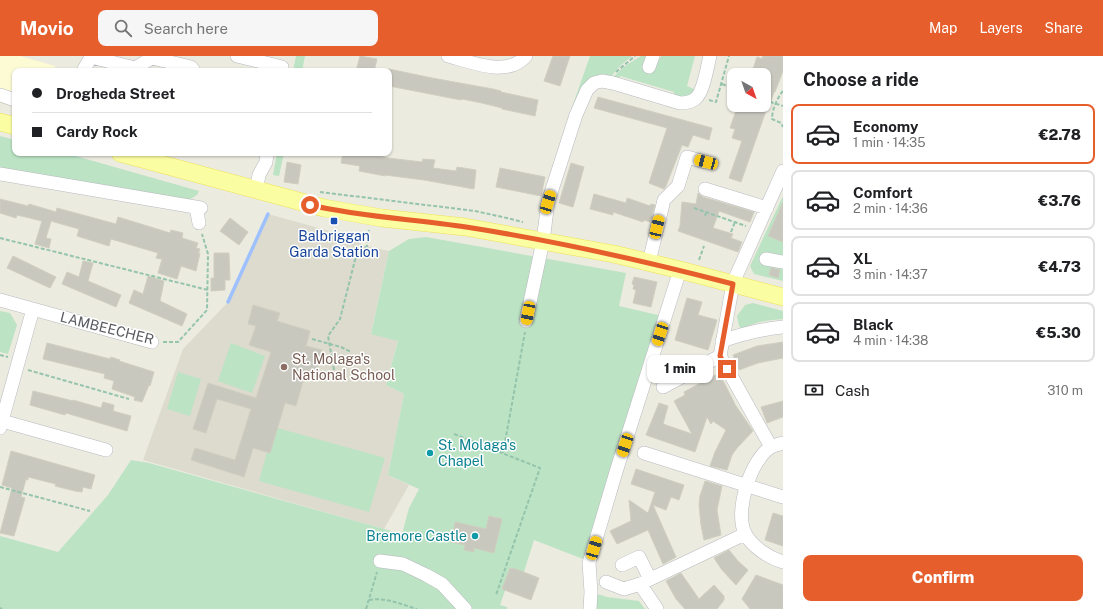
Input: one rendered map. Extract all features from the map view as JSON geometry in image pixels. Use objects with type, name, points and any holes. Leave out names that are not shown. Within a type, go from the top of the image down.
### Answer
[{"type":"main road","points":[[0,122],[12,125]]},
{"type":"main road","points":[[131,156],[256,191],[324,208],[371,216],[465,227],[614,254],[783,297]]},
{"type":"street","points":[[237,56],[282,65]]},
{"type":"street","points":[[448,56],[501,68],[512,67],[526,56]]},
{"type":"street","points":[[526,321],[545,229],[544,225],[550,195],[576,115],[587,90],[594,83],[602,81],[680,103],[687,102],[695,99],[699,94],[710,56]]},
{"type":"street","points":[[85,68],[91,57],[135,68],[152,58],[192,68]]},
{"type":"street","points":[[0,95],[12,99]]},
{"type":"street","points":[[256,191],[259,175],[266,162],[267,156]]},
{"type":"street","points":[[649,262],[664,200],[678,186],[687,157],[706,162]]},
{"type":"street","points":[[783,171],[733,284],[720,356],[777,445],[762,455],[752,471],[746,486],[741,508],[741,522],[745,534],[761,552],[783,562]]},
{"type":"street","points":[[0,174],[198,208],[199,223]]},
{"type":"street","points":[[705,189],[767,208]]},
{"type":"street","points":[[766,259],[783,262]]},
{"type":"street","points":[[590,609],[591,592],[589,563],[616,472],[680,270]]},
{"type":"street","name":"LAMBEECHER","points":[[0,300],[152,342]]},
{"type":"street","points":[[33,309],[1,425],[106,450]]},
{"type":"street","points":[[722,341],[750,333],[783,327]]},
{"type":"street","points":[[664,387],[720,356]]},
{"type":"street","points":[[644,453],[783,497]]},
{"type":"street","points":[[606,582],[624,589],[645,581],[745,534]]},
{"type":"street","points":[[622,566],[639,557],[645,581],[657,609]]},
{"type":"street","points":[[380,561],[403,564],[442,584],[465,609]]},
{"type":"path","points":[[614,74],[635,56]]},
{"type":"path","points":[[722,84],[727,86]]},
{"type":"path","points":[[783,91],[772,115],[772,119],[781,123],[783,128]]},
{"type":"path","points":[[771,102],[783,106]]},
{"type":"path","points":[[694,208],[757,230]]},
{"type":"path","points":[[705,216],[706,212]]},
{"type":"path","points":[[334,370],[328,336],[340,319],[355,260],[359,253],[367,246],[371,216]]},
{"type":"path","points":[[731,232],[735,222]]},
{"type":"path","name":"LAMBEECHER","points":[[152,342],[178,342],[208,310],[208,254],[199,223]]},
{"type":"path","points":[[0,238],[208,290]]},
{"type":"path","points":[[697,265],[704,246]]},
{"type":"path","points":[[503,453],[526,321]]},
{"type":"path","points":[[312,339],[329,343],[351,352]]},
{"type":"path","points":[[17,367],[129,399]]},
{"type":"path","points":[[454,434],[540,468],[496,595]]},
{"type":"path","points":[[0,486],[90,511]]},
{"type":"path","points":[[366,609],[380,561]]},
{"type":"path","points":[[368,600],[377,599],[391,601],[417,609]]},
{"type":"shaded area","points":[[0,56],[20,56],[55,66],[55,68],[12,68],[12,106],[0,103]]},
{"type":"shaded area","name":"St. Molaga's National School","points":[[268,214],[355,238],[363,245],[389,251],[371,333],[398,340],[386,385],[404,394],[388,475],[409,485],[384,529],[143,460],[183,349],[228,302]]},
{"type":"green space","points":[[296,56],[305,56],[303,68],[294,68]]},
{"type":"green space","points":[[590,56],[632,56],[620,66],[609,79],[571,110]]},
{"type":"green space","points":[[641,56],[650,56],[646,68],[654,71],[661,56],[695,56],[687,86],[696,90],[688,98],[674,96],[674,92],[620,76],[619,80],[612,78],[625,66]]},
{"type":"green space","points":[[0,136],[12,139],[12,156],[76,156],[199,191],[197,195],[187,201],[0,169]]},
{"type":"green space","points":[[276,156],[283,156],[279,176],[273,175]]},
{"type":"green space","points":[[783,196],[783,281],[754,274],[750,266]]},
{"type":"green space","points":[[426,237],[626,273],[619,306],[662,316],[583,559],[534,540],[523,575],[512,571],[500,605],[507,607],[507,609],[0,609],[0,536],[58,552],[108,495],[131,460],[149,463],[402,534],[409,508],[419,489],[388,475],[404,394],[386,385],[398,341],[371,334],[389,251],[409,239]]},
{"type":"green space","points":[[753,303],[783,311],[783,319],[756,323],[748,326],[748,329],[744,331],[739,326],[737,316],[745,305]]},
{"type":"green space","points":[[0,311],[10,313],[17,325],[8,354],[0,352]]},
{"type":"green space","points":[[231,343],[265,356],[252,393],[218,381]]},
{"type":"green space","points":[[178,372],[201,379],[190,416],[167,409]]},
{"type":"green space","points":[[274,427],[385,458],[369,512],[259,481]]},
{"type":"green space","points":[[591,592],[607,597],[639,601],[645,609],[590,609]]},
{"type":"building","points":[[360,56],[377,59],[375,68],[357,68]]},
{"type":"building","points":[[553,56],[570,56],[560,86],[544,81]]},
{"type":"building","points":[[763,56],[783,56],[783,71],[771,101],[771,68],[753,68],[757,57],[762,59]]},
{"type":"building","points":[[392,70],[493,89],[538,100],[535,116],[482,103],[392,87]]},
{"type":"building","points":[[598,97],[712,128],[709,140],[693,135],[688,147],[682,145],[664,189],[649,183],[667,128],[594,108]]},
{"type":"building","points":[[736,112],[766,112],[741,182],[729,178],[742,141],[732,138],[735,129],[730,128]]},
{"type":"building","points":[[342,156],[380,156],[422,162],[423,159],[435,160],[433,168],[456,171],[457,167],[476,170],[474,189],[359,171],[360,166],[341,163]]},
{"type":"building","points":[[287,162],[301,165],[298,184],[284,182]]},
{"type":"building","points":[[571,163],[584,167],[573,207],[559,203]]},
{"type":"building","points":[[500,168],[545,177],[541,196],[496,187]]},
{"type":"building","points":[[698,193],[703,197],[754,212],[750,222],[719,211],[713,228],[733,234],[731,238],[742,242],[738,252],[678,231],[680,226],[682,202],[696,204]]},
{"type":"building","points":[[594,194],[626,203],[627,198],[650,206],[651,204],[655,205],[650,222],[644,220],[643,222],[613,212],[613,215],[590,209]]},
{"type":"building","points":[[0,199],[28,206],[29,204],[56,212],[57,208],[116,224],[118,217],[170,233],[171,230],[183,233],[182,238],[198,243],[196,248],[200,249],[198,254],[200,253],[196,271],[181,266],[177,279],[158,273],[162,259],[156,258],[158,253],[111,239],[109,246],[77,236],[79,229],[51,221],[46,238],[51,239],[49,248],[35,244],[42,221],[17,215],[16,218],[0,213]]},
{"type":"building","points":[[783,202],[783,242],[768,236]]},
{"type":"building","points":[[230,218],[248,232],[239,245],[220,231]]},
{"type":"building","points":[[214,253],[229,253],[230,280],[225,280],[225,290],[211,291],[211,278],[214,278]]},
{"type":"building","points":[[13,256],[56,277],[50,288],[7,268]]},
{"type":"building","points":[[83,261],[93,263],[88,281],[121,295],[116,307],[62,284],[67,272],[79,277]]},
{"type":"building","points":[[771,268],[780,270],[778,278],[769,275]]},
{"type":"building","points":[[148,276],[164,281],[160,301],[187,314],[182,326],[129,303],[134,290],[143,294]]},
{"type":"building","points":[[634,277],[657,282],[651,307],[633,303],[636,290],[633,289],[634,285],[632,284]]},
{"type":"building","points":[[687,298],[702,302],[698,315],[717,320],[708,350],[675,340]]},
{"type":"building","points":[[253,305],[280,313],[277,321],[310,331],[306,346],[322,350],[316,374],[306,371],[296,406],[285,403],[270,453],[253,448],[244,477],[191,460],[195,448],[235,460],[251,409],[217,399],[206,433],[193,429],[208,383],[256,398],[271,352],[249,345],[256,326],[248,324]]},
{"type":"building","points":[[783,342],[783,358],[758,363],[739,370],[733,355],[757,346]]},
{"type":"building","points":[[47,343],[110,359],[111,357],[154,372],[150,386],[149,385],[142,402],[134,400],[135,397],[112,389],[114,381],[104,378],[105,374],[43,359]]},
{"type":"building","points":[[719,373],[734,403],[753,431],[732,455],[727,470],[710,466],[726,430],[713,421],[711,424],[707,417],[695,452],[646,435],[659,403],[668,406],[663,424],[692,434],[674,401],[685,395],[684,392]]},
{"type":"building","points":[[33,391],[101,408],[103,402],[114,405],[113,411],[131,416],[127,431],[66,413],[65,415],[30,405]]},
{"type":"building","points":[[783,401],[783,417],[767,423],[761,407]]},
{"type":"building","points":[[11,451],[95,475],[91,489],[83,487],[82,492],[75,491],[55,486],[56,484],[28,477],[28,480],[26,479],[21,497],[25,498],[14,536],[0,533],[12,488],[2,485]]},
{"type":"building","points":[[636,469],[684,485],[679,500],[671,497],[666,510],[653,505],[676,557],[663,564],[648,530],[617,544],[610,531],[631,521],[629,500],[648,513],[655,492],[631,484]]},
{"type":"building","points":[[705,481],[722,486],[717,510],[721,535],[704,540],[699,505],[700,496]]},
{"type":"building","points":[[773,513],[783,516],[783,546],[765,540]]},
{"type":"building","name":"Bremore Castle","points":[[489,516],[502,519],[494,553],[474,548],[474,552],[464,550],[465,545],[451,542],[455,522],[486,529]]},
{"type":"building","points":[[729,550],[748,570],[736,585],[722,570],[714,558]]},
{"type":"building","points":[[510,568],[539,578],[531,600],[502,589]]},
{"type":"building","points":[[681,573],[699,599],[714,585],[724,596],[724,600],[717,609],[685,609],[676,599],[666,581]]},
{"type":"building","points":[[756,575],[783,585],[783,609],[750,609],[742,599]]},
{"type":"waterway","points":[[228,302],[268,214]]},
{"type":"place","name":"Balbriggan Garda Station","points":[[334,221]]},
{"type":"place","name":"St. Molaga's National School","points":[[284,367]]},
{"type":"place","name":"St. Molaga's Chapel","points":[[430,453]]},
{"type":"place","name":"Bremore Castle","points":[[475,536]]},
{"type":"route","points":[[310,205],[382,218],[465,227],[614,254],[733,284],[720,356],[727,369]]}]
